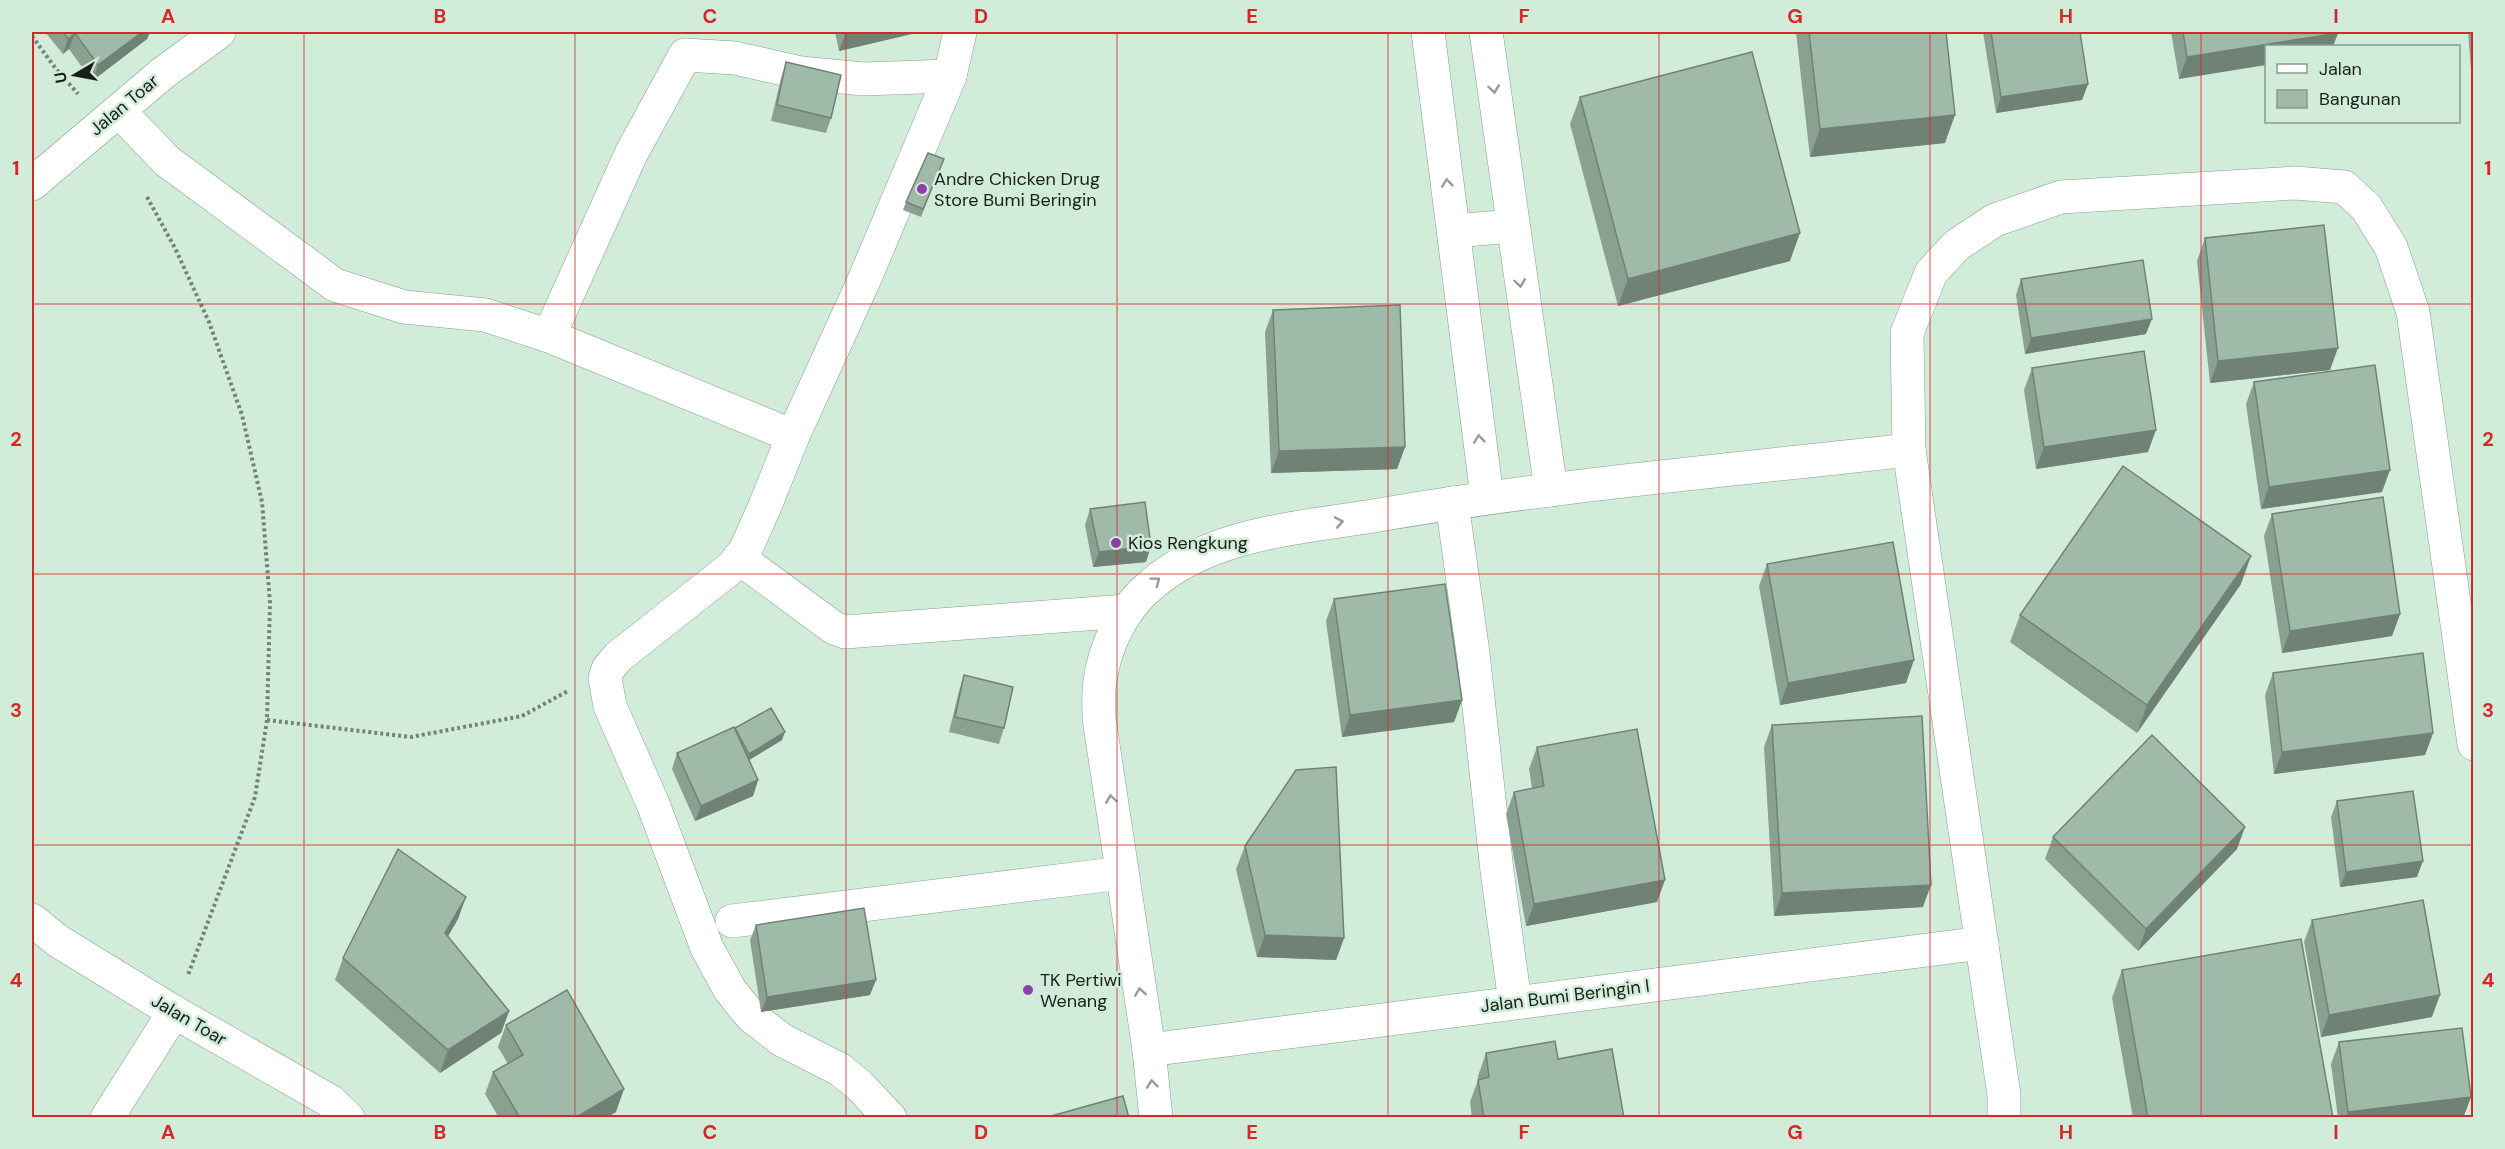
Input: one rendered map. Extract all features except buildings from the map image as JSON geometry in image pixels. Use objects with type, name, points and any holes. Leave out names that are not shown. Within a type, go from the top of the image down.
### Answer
[{"type":"street","name":"Jalan Toar","points":[[32,184],[163,73],[219,32]]},
{"type":"street","points":[[890,1118],[859,1085],[839,1069],[782,1040],[751,1016],[730,990],[708,948],[676,871],[653,804],[610,706],[605,678],[608,669],[618,657],[732,567],[745,551],[793,436],[865,278],[950,76],[960,32]]},
{"type":"street","points":[[1428,32],[1486,497]]},
{"type":"street","points":[[1486,32],[1551,490]]},
{"type":"street","points":[[549,336],[631,154],[685,55],[735,58],[801,73],[862,79],[950,76]]},
{"type":"street","points":[[111,116],[167,161],[335,285],[404,307],[485,315],[549,336],[793,436]]},
{"type":"street","points":[[2004,1118],[2004,1095],[1909,450],[1907,333],[1931,273],[1957,244],[1995,220],[2061,197],[2295,183],[2344,187],[2366,207],[2391,247],[2413,312],[2474,744]]},
{"type":"street","points":[[1454,231],[1512,225]]},
{"type":"street","points":[[1156,1118],[1149,1050],[1099,718],[1100,681],[1109,646],[1126,611],[1150,585],[1188,559],[1247,537],[1486,497],[1909,450]]},
{"type":"street","points":[[1452,503],[1473,653],[1497,871],[1515,1002]]},
{"type":"street","points":[[739,558],[834,628],[845,632],[1126,611]]},
{"type":"street","points":[[732,921],[1122,873]]},
{"type":"street","name":"Jalan Toar","points":[[32,920],[58,940],[174,1012],[330,1101],[348,1118]]},
{"type":"street","name":"Jalan Bumi Beringin I","points":[[1149,1050],[1982,943]]},
{"type":"street","points":[[107,1118],[174,1012]]},
{"type":"path","points":[[32,36],[56,69],[111,116]]},
{"type":"path","points":[[146,194],[176,249],[209,322],[242,415],[262,502],[270,603],[267,720],[255,797],[174,1012]]},
{"type":"path","points":[[267,720],[411,737],[522,716],[608,669]]},
{"type":"place","name":"Andre Chicken Drug Store Bumi Beringin","points":[[922,189]]},
{"type":"place","name":"Kios Rengkung","points":[[1116,543]]},
{"type":"place","name":"TK Pertiwi Wenang","points":[[1028,990]]}]
